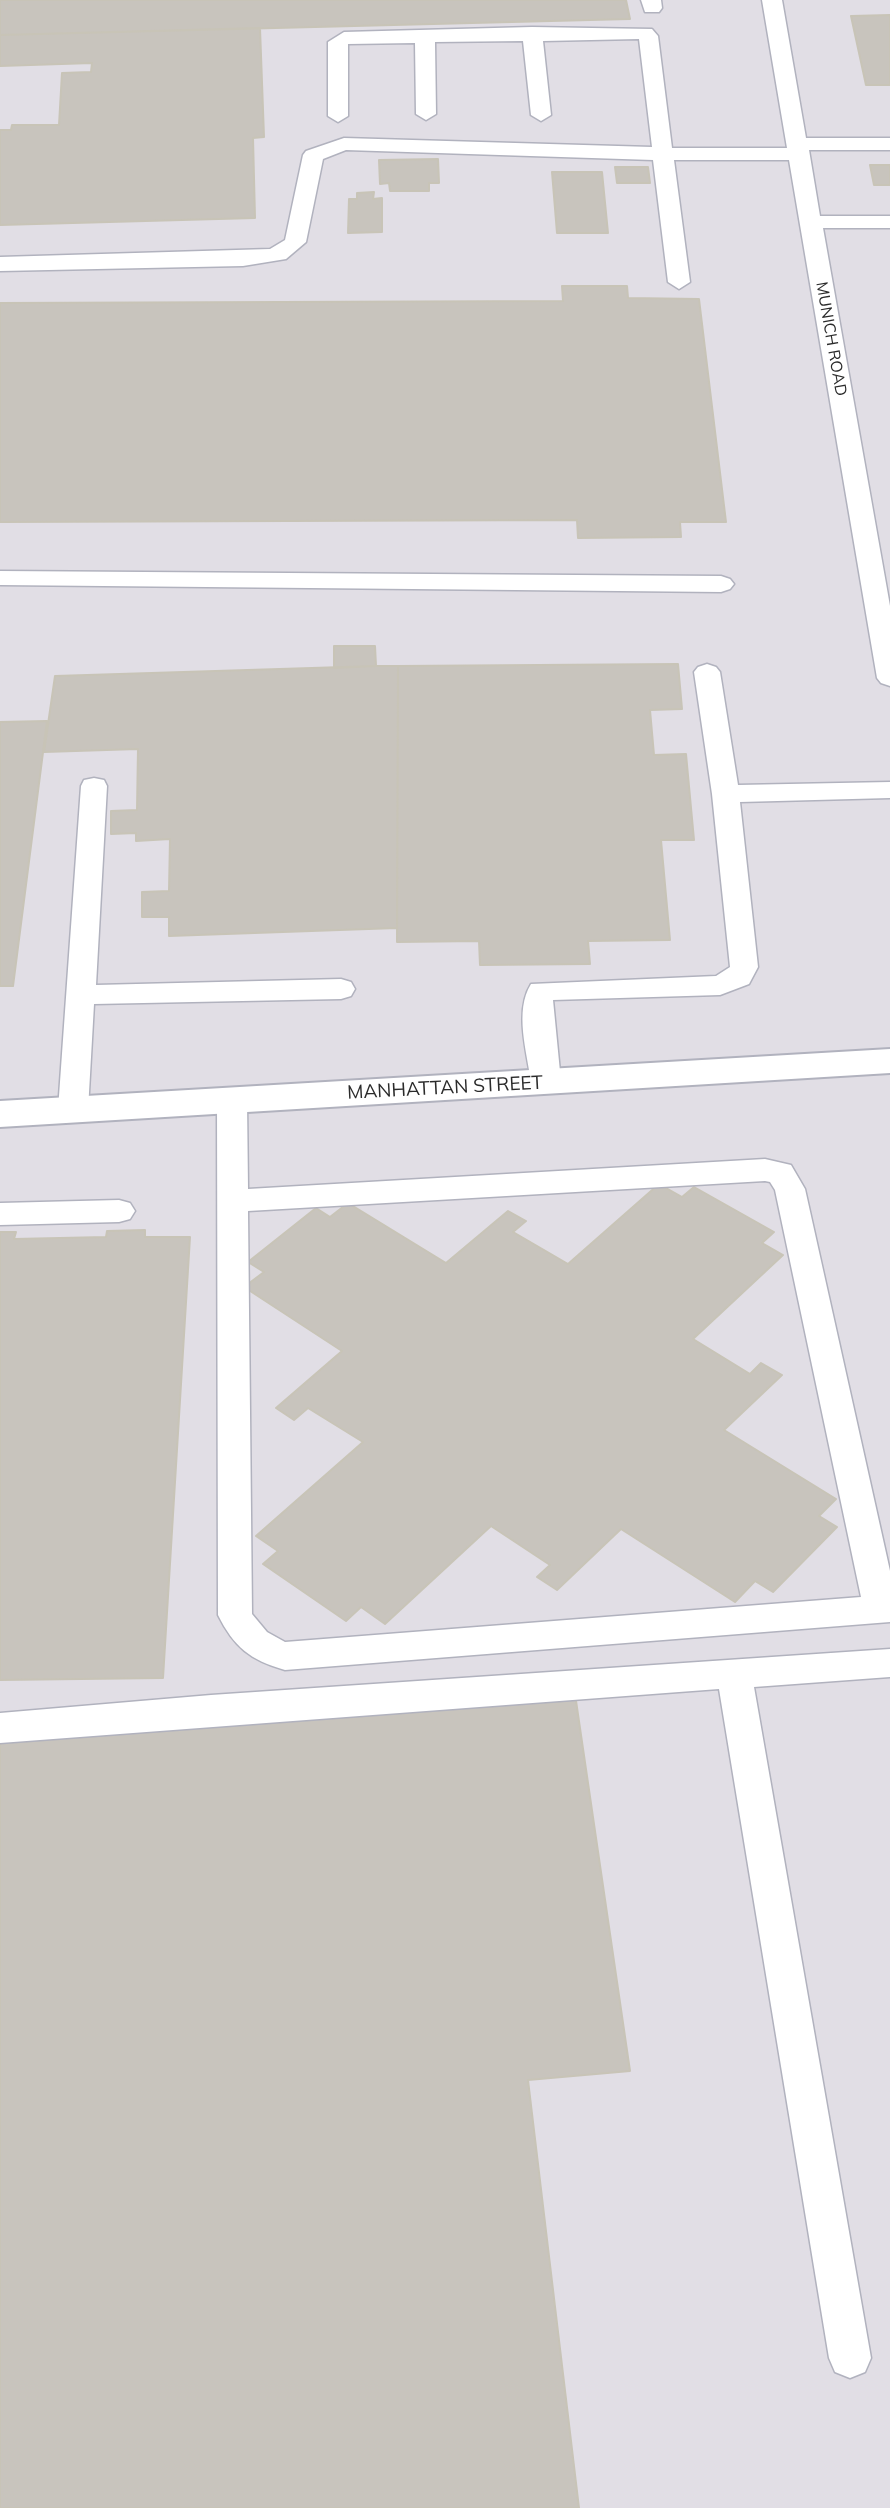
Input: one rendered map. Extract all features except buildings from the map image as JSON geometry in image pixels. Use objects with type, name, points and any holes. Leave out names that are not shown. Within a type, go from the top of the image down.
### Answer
[{"type":"street","name":"MANHATTAN STREET","points":[[0,1114],[890,1061]]},
{"type":"lane","name":"MUNICH ROAD","points":[[772,0],[890,678]]},
{"type":"lane","points":[[532,33],[541,115]]},
{"type":"lane","points":[[338,116],[338,42],[344,38],[645,33],[679,282]]},
{"type":"lane","points":[[425,36],[426,114]]},
{"type":"lane","points":[[0,264],[271,257],[288,251],[295,242],[313,155],[344,144],[663,154],[890,144]]},
{"type":"lane","points":[[811,222],[890,222]]},
{"type":"lane","points":[[864,527],[890,527]]},
{"type":"lane","points":[[0,578],[721,584]]},
{"type":"lane","points":[[545,1082],[538,1013],[538,995],[541,991],[720,985],[739,977],[744,967],[726,794],[707,672]]},
{"type":"lane","points":[[72,1110],[94,786]]},
{"type":"lane","points":[[726,794],[890,790]]},
{"type":"lane","points":[[80,995],[341,989]]},
{"type":"lane","points":[[232,1100],[235,1615],[248,1640],[264,1651],[285,1656],[886,1609],[790,1189],[780,1173],[765,1170],[234,1201]]},
{"type":"lane","points":[[0,1214],[119,1211]]},
{"type":"lane","points":[[0,1728],[211,1710],[890,1663]]},
{"type":"lane","points":[[734,1674],[850,2358]]},
{"type":"shaded area","points":[[0,0],[890,0],[890,2508],[0,2508]]}]
